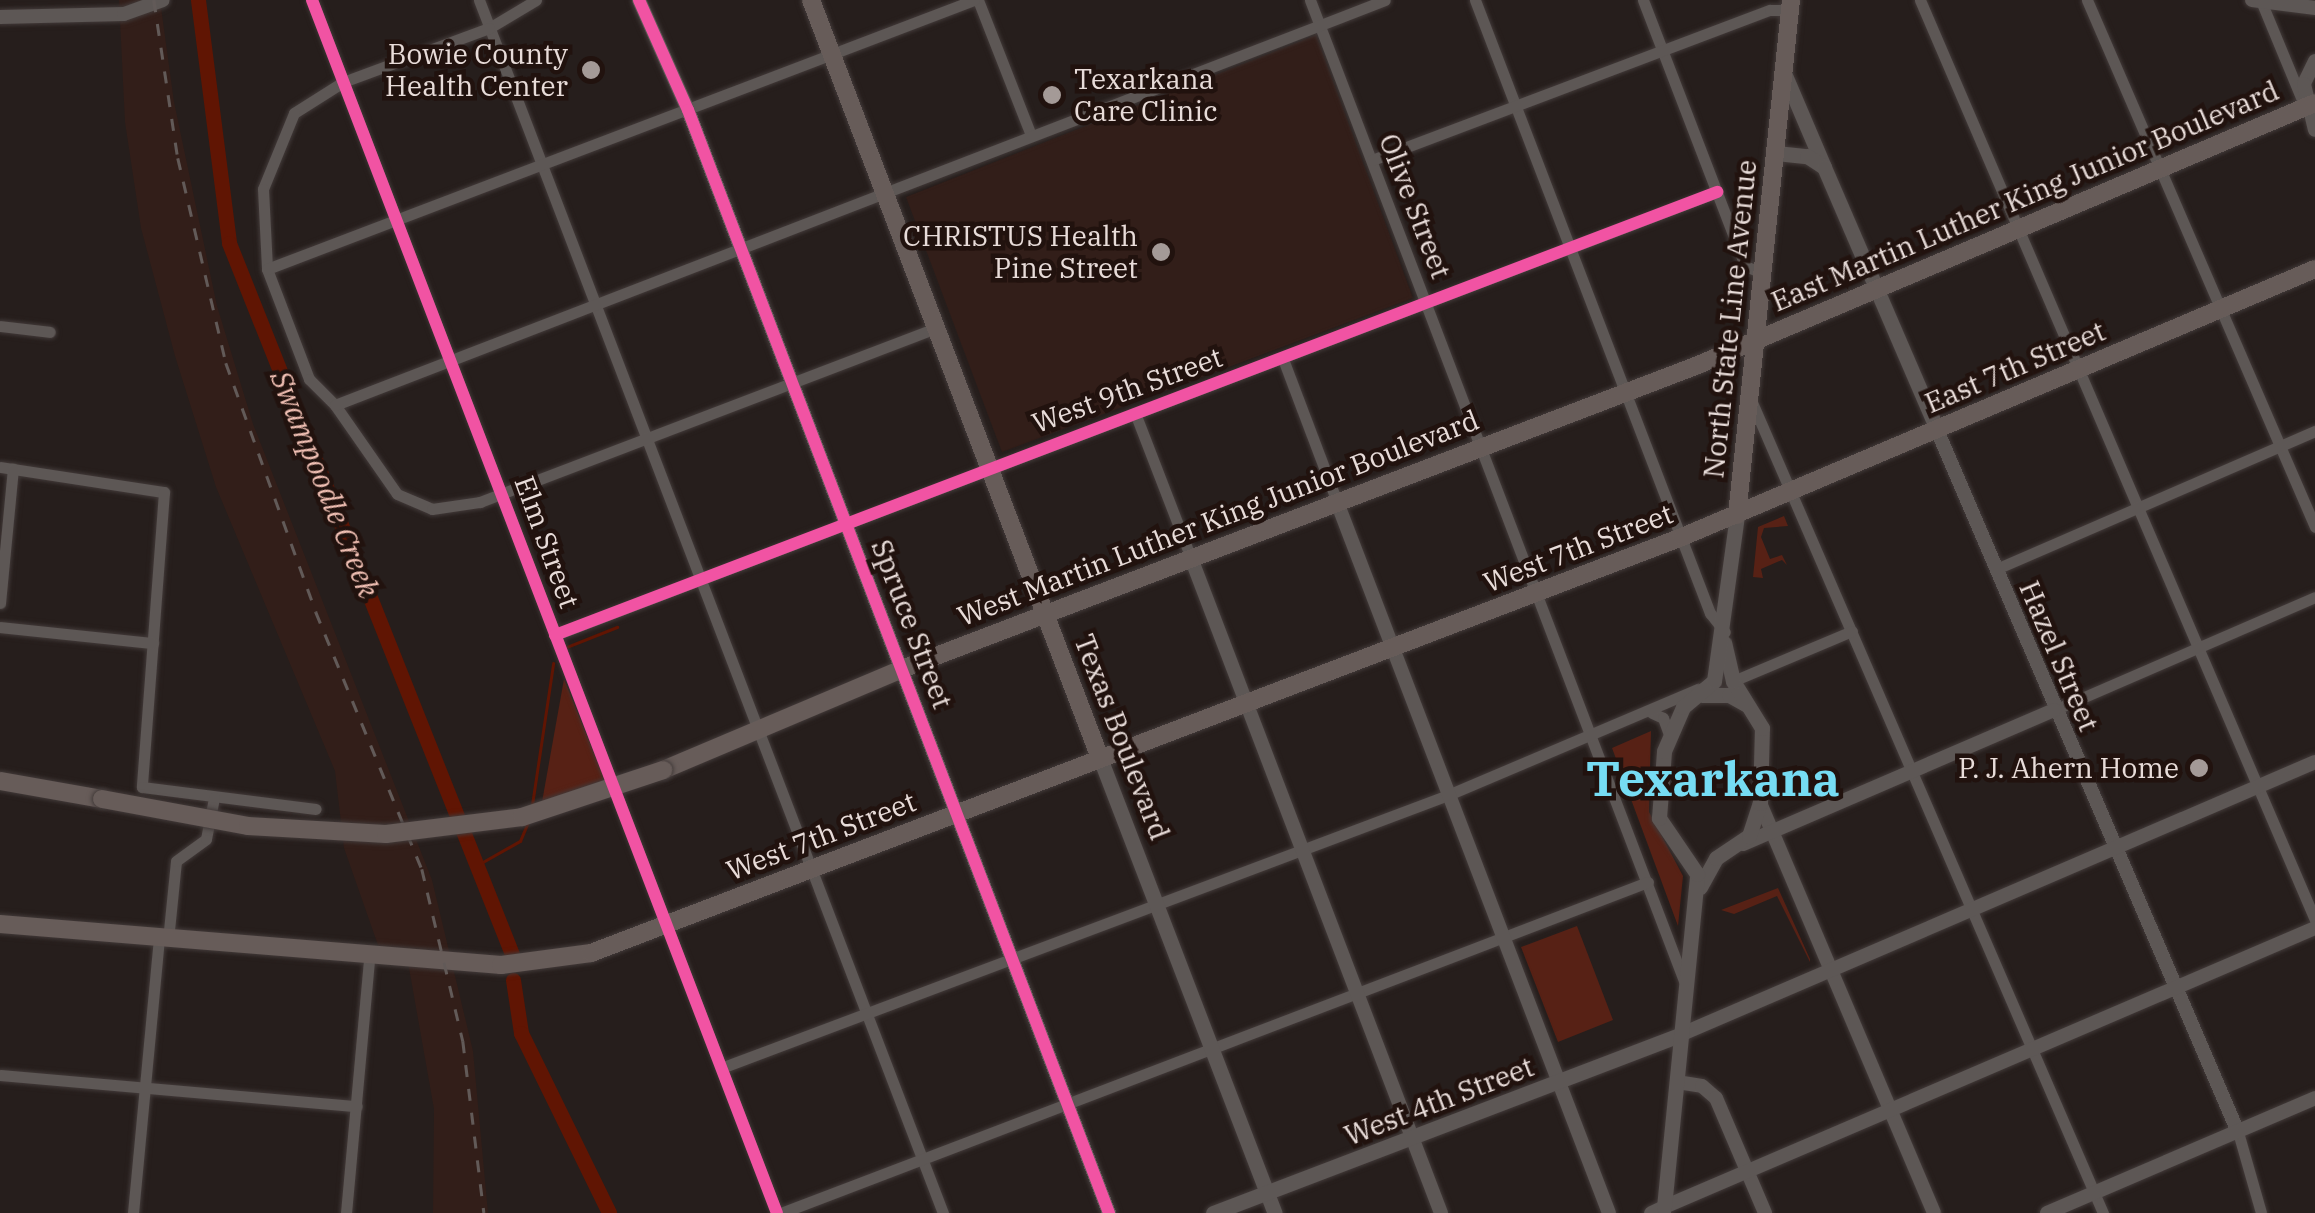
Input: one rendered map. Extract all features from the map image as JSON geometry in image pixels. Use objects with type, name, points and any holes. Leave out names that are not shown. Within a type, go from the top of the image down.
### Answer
[{"type":"main road","name":"Texas Boulevard","points":[[811,0],[1275,1213]]},
{"type":"main road","name":"North State Line Avenue","points":[[1668,732],[1683,706],[1702,694],[1716,674],[1724,638],[1791,5]]},
{"type":"main road","name":"Hazel Street","points":[[1784,73],[1936,430]]},
{"type":"main road","name":"East Martin Luther King Junior Boulevard","points":[[1756,341],[2310,105]]},
{"type":"main road","points":[[1776,153],[1807,156],[1824,168]]},
{"type":"main road","name":"East 7th Street","points":[[1737,515],[2315,269]]},
{"type":"main road","name":"West Martin Luther King Junior Boulevard","points":[[0,781],[248,826],[386,834],[522,817],[663,770],[902,669],[1756,341]]},
{"type":"main road","name":"West 7th Street","points":[[0,924],[369,958],[547,964],[667,925],[1737,515]]},
{"type":"main road","name":"North State Line Avenue","points":[[1724,638],[1733,682],[1758,715]]},
{"type":"main road","points":[[1696,908],[1704,875],[1720,854],[1743,844],[1760,803],[1758,715],[1729,695],[1702,694]]},
{"type":"main road","points":[[1660,1211],[1678,1082],[1697,870],[1658,812],[1668,732]]},
{"type":"main road","points":[[1686,850],[1720,854]]},
{"type":"main road","name":"West 4th Street","points":[[1213,1213],[1682,1034]]},
{"type":"street","name":"Elm Street","points":[[312,0],[779,1213]]},
{"type":"street","points":[[479,0],[943,1213]]},
{"type":"street","points":[[536,0],[498,16],[489,28],[343,82],[296,112],[282,128],[263,189],[267,269],[309,379],[335,404],[384,482],[414,504],[445,510],[503,494],[935,328]]},
{"type":"street","name":"Spruce Street","points":[[639,0],[688,110],[1109,1213]]},
{"type":"street","points":[[267,269],[976,0],[1031,135]]},
{"type":"street","name":"Olive Street","points":[[1310,0],[1687,990]]},
{"type":"street","points":[[335,404],[1384,0]]},
{"type":"street","points":[[1475,0],[1710,614],[1724,638]]},
{"type":"street","points":[[1644,0],[1746,266],[1763,273]]},
{"type":"street","points":[[1920,0],[2315,920]]},
{"type":"street","points":[[2087,0],[2315,528]]},
{"type":"street","points":[[2252,0],[2315,8]]},
{"type":"street","points":[[2260,1],[2310,105]]},
{"type":"street","points":[[0,17],[112,15],[156,3]]},
{"type":"street","points":[[1372,160],[1791,5]]},
{"type":"street","points":[[2315,61],[2304,84],[2315,130]]},
{"type":"street","name":"West 9th Street","points":[[555,635],[1716,192]]},
{"type":"street","points":[[0,326],[50,332]]},
{"type":"street","points":[[1282,360],[1609,1213]]},
{"type":"street","points":[[1750,397],[2103,1213]]},
{"type":"street","points":[[1135,412],[1442,1213]]},
{"type":"street","name":"Hazel Street","points":[[1936,430],[2238,1132],[2262,1213]]},
{"type":"street","points":[[1996,569],[2315,431]]},
{"type":"street","points":[[0,603],[6,468],[160,488],[166,499],[140,784],[214,798],[316,810]]},
{"type":"street","points":[[1743,844],[2315,597]]},
{"type":"street","points":[[0,628],[153,643]]},
{"type":"street","points":[[1733,682],[1852,631]]},
{"type":"street","points":[[721,1068],[1592,739],[1652,714],[1716,674]]},
{"type":"street","points":[[1652,714],[1663,718],[1668,732]]},
{"type":"street","points":[[1682,1034],[2315,762]]},
{"type":"street","points":[[133,1213],[163,940],[176,861],[206,839],[214,798]]},
{"type":"street","points":[[1760,803],[1934,1213]]},
{"type":"street","points":[[779,1213],[1648,882]]},
{"type":"street","points":[[1660,1211],[2315,928]]},
{"type":"street","points":[[346,1213],[369,958]]},
{"type":"street","points":[[0,1075],[356,1106]]},
{"type":"street","points":[[1678,1082],[1702,1086],[1716,1098],[1766,1213]]},
{"type":"street","points":[[2046,1213],[2315,1098]]},
{"type":"shaded area","points":[[119,0],[160,0],[174,102],[217,306],[253,424],[432,880],[473,1051],[488,1213],[433,1213],[434,1109],[406,951],[379,948],[344,848],[335,771],[216,487],[175,356],[141,228],[125,122]]},
{"type":"shaded area","name":"CHRISTUS Health Pine Street","points":[[1316,35],[1413,298],[1002,452],[906,197]]},
{"type":"shaded area","points":[[1784,516],[1788,526],[1764,528],[1761,537],[1770,559],[1782,555],[1787,565],[1782,560],[1761,569],[1763,578],[1753,577],[1758,527]]},
{"type":"shaded area","points":[[564,679],[606,783],[542,802]]},
{"type":"shaded area","points":[[1651,731],[1649,812],[1683,876],[1678,926],[1612,748]]},
{"type":"shaded area","points":[[1778,888],[1810,962],[1777,896],[1734,914],[1721,910]]},
{"type":"shaded area","points":[[1577,926],[1613,1020],[1558,1042],[1521,947]]},
{"type":"waterway","name":"Swampoodle Creek","points":[[198,0],[229,243],[512,954]]},
{"type":"waterway","points":[[567,647],[617,627]]},
{"type":"waterway","points":[[532,805],[553,664]]},
{"type":"waterway","points":[[474,867],[520,841],[528,822]]},
{"type":"waterway","name":"Swampoodle Creek","points":[[513,980],[521,1033],[609,1213]]},
{"type":"railway","points":[[154,0],[178,158],[226,363],[316,612],[422,869],[463,1041],[484,1213]]},
{"type":"cycle path","points":[[312,0],[777,1213]]},
{"type":"cycle path","points":[[639,0],[688,110],[1109,1213]]},
{"type":"cycle path","points":[[555,635],[1717,192]]},
{"type":"place","name":"Bowie County Health Center","points":[[591,70]]},
{"type":"place","name":"Texarkana Care Clinic","points":[[1052,95]]},
{"type":"place","name":"CHRISTUS Health Pine Street","points":[[1161,252]]},
{"type":"place","name":"P. J. Ahern Home","points":[[2199,768]]},
{"type":"district","name":"Texarkana","points":[[1713,779]]}]
